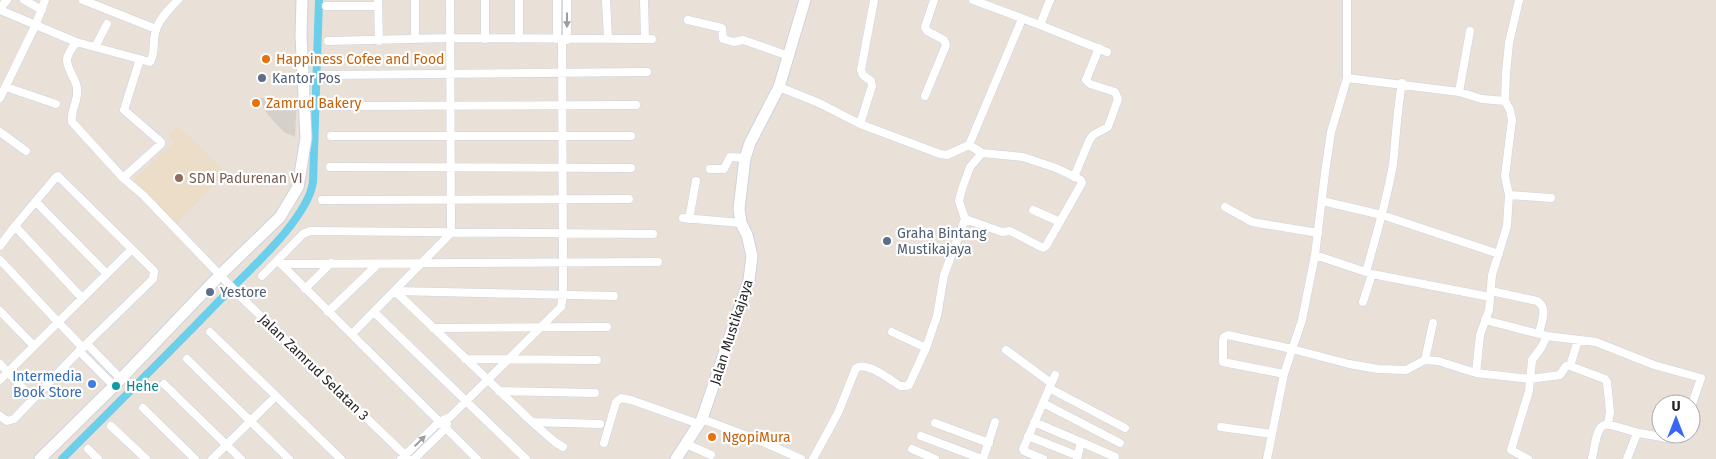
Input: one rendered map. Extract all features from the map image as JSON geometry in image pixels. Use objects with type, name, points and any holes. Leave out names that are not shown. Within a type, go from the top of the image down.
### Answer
[{"type":"street","points":[[8,0],[0,9],[76,42],[150,62],[156,29],[175,1]]},
{"type":"street","points":[[24,0],[42,10]]},
{"type":"street","points":[[0,98],[36,24],[45,0]]},
{"type":"street","points":[[83,0],[156,29]]},
{"type":"street","points":[[40,459],[118,383],[280,217],[298,187],[306,138],[301,35],[302,0]]},
{"type":"street","points":[[414,0],[415,39]]},
{"type":"street","points":[[352,334],[451,233],[450,0]]},
{"type":"street","points":[[485,0],[485,39]]},
{"type":"street","points":[[519,0],[519,39]]},
{"type":"street","points":[[557,0],[562,40]]},
{"type":"street","points":[[414,459],[446,428],[450,418],[466,401],[561,306],[563,295],[562,40],[567,0]]},
{"type":"street","points":[[606,0],[608,39]]},
{"type":"street","points":[[328,41],[451,38],[649,39],[644,0]]},
{"type":"street","name":"Jalan Mustikajaya","points":[[676,459],[700,422],[749,280],[752,256],[747,235],[741,223],[739,209],[745,158],[750,143],[778,87],[805,0]]},
{"type":"street","points":[[860,124],[872,86],[871,81],[863,75],[861,70],[874,0]]},
{"type":"street","points":[[925,96],[946,45],[944,40],[927,31],[925,27],[934,0]]},
{"type":"street","points":[[973,0],[1103,50],[1086,80],[1090,84],[1116,92],[1118,99],[1108,127],[1093,135],[1074,177]]},
{"type":"street","points":[[1040,25],[1050,0]]},
{"type":"street","points":[[1267,459],[1284,374],[1302,320],[1315,255],[1332,132],[1348,78],[1347,0]]},
{"type":"street","points":[[1476,373],[1480,335],[1485,320],[1492,275],[1507,226],[1510,195],[1505,176],[1512,120],[1510,110],[1505,101],[1506,73],[1509,43],[1519,0]]},
{"type":"street","points":[[326,6],[378,3],[379,40]]},
{"type":"street","points":[[778,87],[819,103],[860,124],[947,155],[970,144],[1022,19]]},
{"type":"street","points":[[688,20],[722,28],[723,39],[734,42],[743,40],[789,56]]},
{"type":"street","points":[[95,47],[107,24]]},
{"type":"street","points":[[1459,92],[1470,31]]},
{"type":"street","name":"Jalan Zamrud Selatan 3","points":[[76,42],[67,57],[78,96],[71,117],[72,122],[123,178],[143,195],[222,277],[405,458]]},
{"type":"street","points":[[123,178],[162,142],[124,110],[140,59]]},
{"type":"street","points":[[327,75],[647,72]]},
{"type":"street","points":[[1348,78],[1459,92],[1482,99],[1505,101]]},
{"type":"street","points":[[1364,302],[1392,164],[1402,84]]},
{"type":"street","points":[[6,87],[56,104]]},
{"type":"street","points":[[330,106],[636,105]]},
{"type":"street","points":[[0,132],[26,151]]},
{"type":"street","points":[[331,136],[631,136]]},
{"type":"street","points":[[965,219],[1002,232],[1010,231],[1043,248],[1046,246],[1082,183],[1081,180],[1056,168],[1023,157],[982,153],[970,144]]},
{"type":"street","points":[[813,459],[838,412],[856,368],[868,366],[900,386],[909,384],[926,348],[937,316],[944,275],[965,219],[959,201],[962,189],[970,167],[982,153]]},
{"type":"street","points":[[710,169],[724,169],[730,157],[745,158]]},
{"type":"street","points":[[330,167],[631,168]]},
{"type":"street","points":[[0,246],[14,226],[56,177],[61,177],[154,271],[154,279],[14,419],[7,421],[0,416]]},
{"type":"street","points":[[696,181],[686,218],[741,223]]},
{"type":"street","points":[[1510,195],[1551,198]]},
{"type":"street","points":[[322,200],[629,199]]},
{"type":"street","points":[[1322,201],[1382,215],[1499,254]]},
{"type":"street","points":[[36,202],[107,274]]},
{"type":"street","points":[[1225,207],[1252,222],[1318,233]]},
{"type":"street","points":[[1033,210],[1060,222]]},
{"type":"street","points":[[14,226],[82,298]]},
{"type":"street","points":[[262,276],[279,262],[308,231],[653,234]]},
{"type":"street","points":[[0,380],[132,249]]},
{"type":"street","points":[[1315,255],[1369,273],[1537,301],[1542,304],[1544,308],[1541,348],[1532,360],[1529,391],[1511,450],[1528,459]]},
{"type":"street","points":[[0,260],[118,383]]},
{"type":"street","points":[[279,262],[378,264],[658,262]]},
{"type":"street","points":[[279,262],[476,459]]},
{"type":"street","points":[[305,289],[331,263]]},
{"type":"street","points":[[328,312],[378,264]]},
{"type":"street","points":[[395,291],[614,296]]},
{"type":"street","points":[[395,291],[532,422],[563,447]]},
{"type":"street","points":[[0,311],[34,346]]},
{"type":"street","points":[[374,312],[526,459]]},
{"type":"street","points":[[1485,320],[1543,335],[1596,342],[1654,365],[1701,378],[1695,394]]},
{"type":"street","points":[[1425,360],[1433,323]]},
{"type":"street","points":[[433,328],[607,326]]},
{"type":"street","points":[[210,332],[341,459]]},
{"type":"street","points":[[892,332],[926,348]]},
{"type":"street","points":[[1284,374],[1223,362],[1224,337],[1228,335],[1349,364],[1378,369],[1406,370],[1425,360],[1438,361],[1476,373],[1530,379],[1560,375],[1566,366],[1570,366],[1605,379],[1610,412],[1608,424]]},
{"type":"street","points":[[1570,366],[1578,340]]},
{"type":"street","points":[[1006,350],[1050,385],[1125,428]]},
{"type":"street","points":[[187,359],[289,459]]},
{"type":"street","points":[[466,359],[597,360]]},
{"type":"street","points":[[0,364],[33,399]]},
{"type":"street","points":[[1043,459],[1024,452],[1023,447],[1055,375]]},
{"type":"street","points":[[164,384],[241,459]]},
{"type":"street","points":[[499,391],[595,393]]},
{"type":"street","points":[[212,459],[276,396]]},
{"type":"street","points":[[604,443],[616,402],[621,398],[700,422],[795,458]]},
{"type":"street","points":[[1042,403],[1120,443]]},
{"type":"street","points":[[143,408],[195,459]]},
{"type":"street","points":[[405,458],[439,422],[450,418]]},
{"type":"street","points":[[532,422],[600,424]]},
{"type":"street","points":[[921,436],[983,459],[995,422]]},
{"type":"street","points":[[1034,422],[1115,457]]},
{"type":"street","points":[[935,423],[989,443]]},
{"type":"street","points":[[1592,459],[1597,432],[1600,426],[1608,424],[1651,435]]},
{"type":"street","points":[[111,426],[146,459]]},
{"type":"street","points":[[1222,427],[1272,434]]},
{"type":"street","points":[[1627,459],[1639,433]]},
{"type":"street","points":[[1028,436],[1077,457],[1081,442]]},
{"type":"street","points":[[686,444],[711,455]]},
{"type":"street","points":[[88,449],[98,459]]},
{"type":"street","points":[[912,449],[935,459]]},
{"type":"shaded area","points":[[260,98],[297,98],[295,137],[284,132],[268,115]]},
{"type":"shaded area","name":"SDN Padurenan VI","points":[[178,126],[226,172],[174,227],[130,184],[174,142],[169,135]]},
{"type":"waterway","points":[[62,459],[260,260],[288,228],[309,197],[313,182],[319,0]]},
{"type":"place","name":"Happiness Cofee and Food","points":[[266,59]]},
{"type":"place","name":"Kantor Pos","points":[[262,78]]},
{"type":"place","name":"Zamrud Bakery","points":[[256,103]]},
{"type":"place","name":"SDN Padurenan VI","points":[[179,178]]},
{"type":"place","name":"Graha Bintang Mustikajaya","points":[[887,241]]},
{"type":"place","name":"Yestore","points":[[210,292]]},
{"type":"place","name":"Intermedia Book Store","points":[[92,384]]},
{"type":"place","name":"Hehe","points":[[116,386]]},
{"type":"place","name":"NgopiMura","points":[[712,437]]}]
